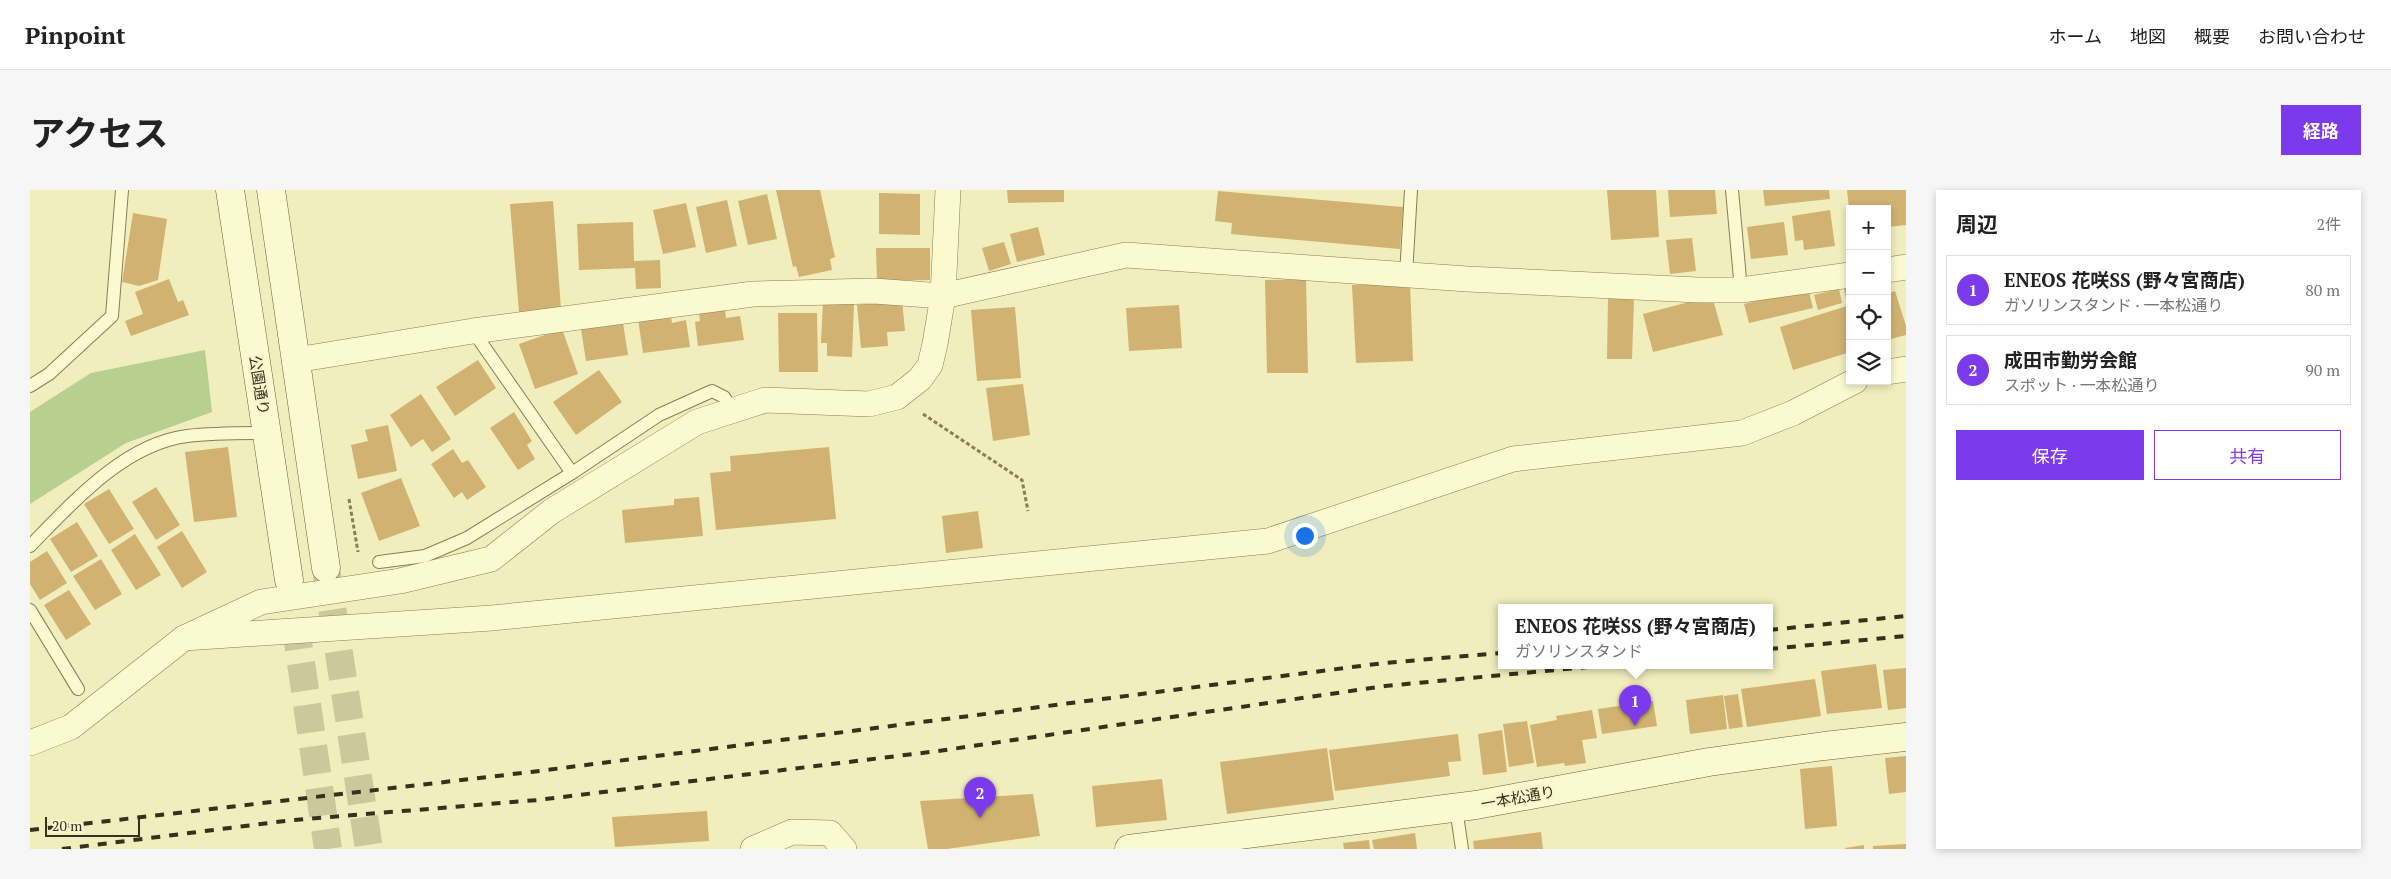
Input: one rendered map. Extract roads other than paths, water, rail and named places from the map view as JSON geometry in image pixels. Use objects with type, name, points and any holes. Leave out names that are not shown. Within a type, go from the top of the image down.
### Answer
[{"type":"street","name":"公園通り","points":[[230,190],[289,580]]},
{"type":"street","points":[[271,190],[326,568]]},
{"type":"street","points":[[30,743],[71,727],[184,638],[261,602],[400,581],[491,559],[552,511],[697,422],[732,409],[765,400],[870,404],[897,397],[920,379],[930,364],[943,296],[948,190]]},
{"type":"street","points":[[296,360],[473,331],[753,294],[874,291],[943,296],[1126,255],[1406,275],[1698,290],[1741,290],[1846,276]]},
{"type":"street","points":[[1891,269],[1906,267]]},
{"type":"street","points":[[1891,371],[1906,369]]},
{"type":"street","points":[[184,638],[502,617],[1268,541],[1513,459],[1742,432],[1793,413],[1847,385]]},
{"type":"street","name":"一本松通り","points":[[1129,849],[1456,808],[1709,762],[1906,737]]},
{"type":"street","points":[[753,849],[792,832],[830,833],[844,849]]},
{"type":"lane","points":[[30,386],[49,374],[112,316],[122,190]]},
{"type":"lane","points":[[1406,275],[1411,190]]},
{"type":"lane","points":[[1732,190],[1741,290]]},
{"type":"lane","points":[[473,331],[572,473]]},
{"type":"lane","points":[[379,562],[425,556],[467,538],[572,473],[659,415],[712,391],[724,397],[732,409]]},
{"type":"lane","points":[[30,546],[90,486],[143,450],[185,436],[267,433]]},
{"type":"lane","points":[[30,610],[78,689]]},
{"type":"lane","points":[[1456,808],[1462,849]]},
{"type":"tunnel","points":[[326,568],[369,849]]},
{"type":"tunnel","points":[[289,580],[328,849]]},
{"type":"railway","points":[[1773,630],[1906,616]]},
{"type":"railway","points":[[1773,649],[1906,636]]},
{"type":"railway","points":[[30,830],[531,772],[1384,663],[1498,653]]},
{"type":"railway","points":[[62,849],[293,820],[538,800],[938,751],[1385,686],[1566,669]]},
{"type":"place","name":"ENEOS 花咲SS (野々宮商店)","points":[[1635,726]]},
{"type":"place","name":"成田市勤労会館","points":[[980,818]]}]
